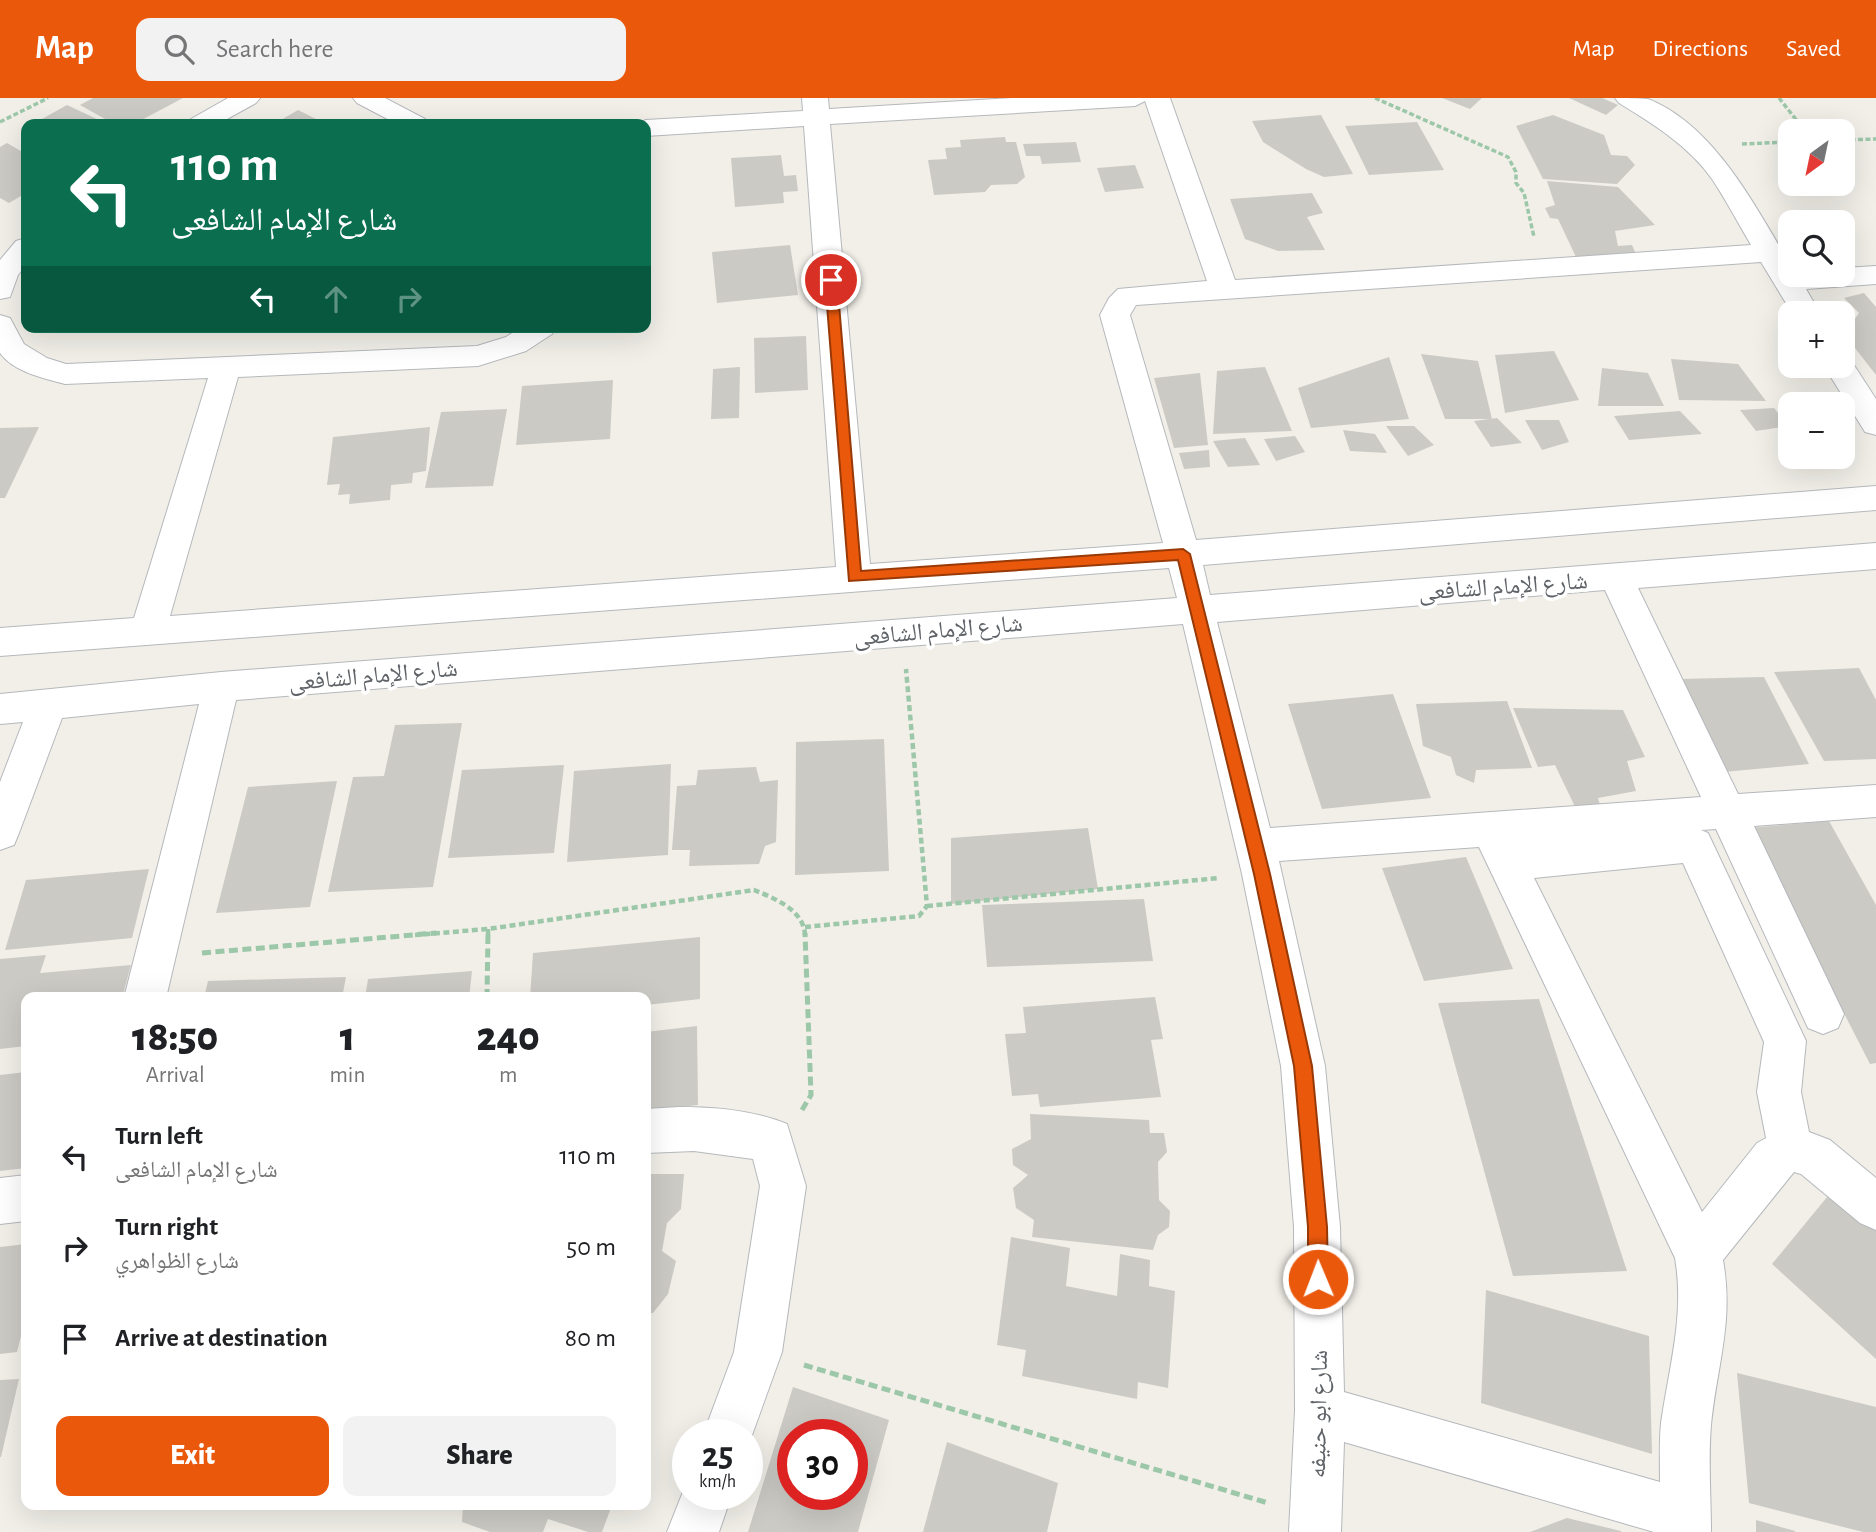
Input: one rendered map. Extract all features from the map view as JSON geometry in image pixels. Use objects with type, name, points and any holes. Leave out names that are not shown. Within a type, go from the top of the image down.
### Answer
[{"type":"street","points":[[209,119],[247,98]]},
{"type":"street","points":[[366,98],[406,119]]},
{"type":"street","points":[[651,127],[816,108],[1135,98]]},
{"type":"street","points":[[1157,98],[1224,290],[1768,253]]},
{"type":"street","points":[[1628,98],[1663,119],[1696,145],[1722,174],[1778,269]]},
{"type":"street","points":[[816,108],[854,577]]},
{"type":"street","points":[[0,290],[4,273],[21,253]]},
{"type":"street","points":[[1855,276],[1876,275]]},
{"type":"street","name":"شارع ابو حنيفه","points":[[1224,290],[1128,296],[1119,305],[1115,315],[1183,554],[1258,860],[1303,1066],[1318,1227],[1320,1410],[1316,1525]]},
{"type":"street","points":[[0,325],[13,350],[36,365],[65,374],[478,356],[516,344],[533,333]]},
{"type":"street","points":[[148,630],[226,368]]},
{"type":"street","points":[[1847,378],[1876,424]]},
{"type":"street","points":[[0,642],[1183,554],[1876,498]]},
{"type":"street","name":"شارع الإمام الشافعى","points":[[0,709],[221,687],[1876,556]]},
{"type":"street","points":[[1616,577],[1823,1014]]},
{"type":"street","points":[[147,992],[221,687]]},
{"type":"street","points":[[0,833],[48,705]]},
{"type":"street","points":[[1499,846],[1727,812],[1876,801]]},
{"type":"street","points":[[1258,860],[1499,846],[1694,845],[1785,1041],[1779,1092],[1790,1148]]},
{"type":"street","points":[[1320,1410],[1684,1523],[1686,1425],[1700,1351],[1704,1287],[1698,1254],[1499,846]]},
{"type":"street","points":[[651,1130],[684,1127],[717,1129],[771,1140],[783,1185],[758,1352],[734,1419]]},
{"type":"street","points":[[1790,1148],[1814,1156],[1876,1207]]},
{"type":"street","points":[[1698,1254],[1773,1159],[1790,1148]]},
{"type":"street","points":[[0,1201],[21,1199]]},
{"type":"street","points":[[693,1532],[701,1510]]},
{"type":"path","points":[[0,122],[48,98]]},
{"type":"path","points":[[1375,98],[1508,157],[1516,172],[1516,183],[1524,193],[1535,240]]},
{"type":"path","points":[[1779,98],[1796,119]]},
{"type":"path","points":[[1855,140],[1876,139]]},
{"type":"path","points":[[903,633],[927,906]]},
{"type":"path","points":[[805,927],[919,916],[927,906],[1258,860]]},
{"type":"path","points":[[156,957],[488,929],[754,890],[785,903],[805,927],[811,1095],[796,1121],[771,1140]]},
{"type":"path","points":[[487,992],[488,929]]},
{"type":"path","points":[[758,1352],[1316,1525]]},
{"type":"building","points":[[93,98],[183,98],[143,119],[105,119],[80,105]]},
{"type":"building","points":[[1442,98],[1482,98],[1470,109]]},
{"type":"building","points":[[1569,98],[1602,98],[1618,105],[1606,115]]},
{"type":"building","points":[[67,105],[97,119],[42,119]]},
{"type":"building","points":[[298,110],[316,119],[283,119]]},
{"type":"building","points":[[1321,115],[1353,174],[1324,177],[1306,169],[1263,142],[1252,121]]},
{"type":"building","points":[[1553,115],[1604,135],[1611,155],[1627,156],[1635,165],[1617,184],[1543,179],[1516,126]]},
{"type":"building","points":[[1417,122],[1444,170],[1369,175],[1345,126]]},
{"type":"building","points":[[1005,137],[1006,142],[1016,142],[1025,177],[1017,184],[991,185],[985,192],[934,195],[928,160],[947,159],[945,148],[961,147],[960,140]]},
{"type":"building","points":[[1076,142],[1081,162],[1042,164],[1040,156],[1026,156],[1023,144]]},
{"type":"building","points":[[7,143],[21,151],[21,196],[9,203],[0,198],[0,147]]},
{"type":"building","points":[[781,155],[784,176],[796,175],[798,191],[783,192],[784,203],[735,207],[731,158]]},
{"type":"building","points":[[1135,165],[1144,188],[1105,192],[1097,168]]},
{"type":"building","points":[[1547,181],[1618,187],[1655,225],[1615,231],[1618,246],[1632,245],[1638,259],[1576,257],[1558,219],[1550,218],[1545,208],[1555,205]]},
{"type":"building","points":[[1312,193],[1323,213],[1307,217],[1325,250],[1278,251],[1245,239],[1230,199]]},
{"type":"building","points":[[790,245],[798,295],[717,303],[712,252]]},
{"type":"building","points":[[1864,293],[1876,307],[1876,375],[1855,348],[1855,319],[1859,313],[1855,309],[1855,301],[1847,301],[1844,298]]},
{"type":"building","points":[[806,336],[808,390],[755,393],[754,338]]},
{"type":"building","points":[[1554,351],[1579,400],[1505,413],[1495,355]]},
{"type":"building","points":[[1421,354],[1478,361],[1492,419],[1445,419]]},
{"type":"building","points":[[1389,357],[1409,419],[1311,428],[1298,388]]},
{"type":"building","points":[[1671,359],[1738,364],[1766,401],[1679,400]]},
{"type":"building","points":[[740,367],[739,418],[711,419],[713,369]]},
{"type":"building","points":[[1265,367],[1292,431],[1213,434],[1217,371]]},
{"type":"building","points":[[1602,368],[1648,373],[1664,406],[1598,406]]},
{"type":"building","points":[[1200,373],[1208,445],[1174,448],[1154,378]]},
{"type":"building","points":[[613,380],[610,439],[516,445],[522,386]]},
{"type":"building","points":[[1774,408],[1778,413],[1778,428],[1756,431],[1740,410]]},
{"type":"building","points":[[507,409],[493,486],[425,488],[441,412]]},
{"type":"building","points":[[1680,411],[1702,434],[1629,440],[1614,416]]},
{"type":"building","points":[[1497,418],[1522,443],[1491,447],[1474,421]]},
{"type":"building","points":[[1525,420],[1559,420],[1569,442],[1542,450]]},
{"type":"building","points":[[1386,426],[1414,426],[1434,445],[1408,456]]},
{"type":"building","points":[[39,427],[5,498],[0,498],[0,428]]},
{"type":"building","points":[[430,427],[426,471],[413,473],[412,483],[391,485],[390,500],[349,504],[350,494],[338,495],[340,484],[327,485],[333,437]]},
{"type":"building","points":[[1343,430],[1375,434],[1387,453],[1350,451]]},
{"type":"building","points":[[1295,436],[1305,452],[1276,461],[1264,439]]},
{"type":"building","points":[[1245,438],[1260,465],[1228,467],[1213,441]]},
{"type":"building","points":[[1209,450],[1210,467],[1184,469],[1179,453]]},
{"type":"building","points":[[1859,668],[1876,700],[1876,759],[1824,761],[1774,672]]},
{"type":"building","points":[[1764,677],[1809,764],[1724,772],[1679,679]]},
{"type":"building","points":[[1393,694],[1431,798],[1322,809],[1288,704]]},
{"type":"building","points":[[1507,701],[1532,768],[1476,770],[1474,783],[1456,775],[1451,757],[1423,746],[1416,704]]},
{"type":"building","points":[[1513,708],[1623,710],[1645,757],[1627,761],[1636,791],[1598,798],[1601,809],[1577,811],[1555,765],[1538,767]]},
{"type":"building","points":[[462,723],[433,887],[328,892],[353,777],[384,776],[395,725]]},
{"type":"building","points":[[884,739],[889,871],[795,875],[796,742]]},
{"type":"building","points":[[671,764],[668,855],[567,862],[574,771]]},
{"type":"building","points":[[564,765],[554,853],[448,858],[462,770]]},
{"type":"building","points":[[756,767],[760,782],[778,780],[776,842],[765,846],[759,864],[689,866],[690,850],[672,850],[677,786],[696,785],[698,770]]},
{"type":"building","points":[[337,781],[310,907],[216,913],[248,787]]},
{"type":"building","points":[[1829,821],[1876,905],[1876,1063],[1870,1064],[1749,828]]},
{"type":"building","points":[[1088,828],[1098,889],[951,904],[951,838]]},
{"type":"building","points":[[1466,857],[1513,969],[1424,981],[1382,868]]},
{"type":"building","points":[[149,869],[132,938],[5,950],[26,880]]},
{"type":"building","points":[[1144,899],[1153,961],[987,967],[982,905]]},
{"type":"building","points":[[700,937],[700,999],[651,1004],[651,992],[530,992],[533,953]]},
{"type":"building","points":[[46,955],[40,973],[131,965],[124,992],[21,992],[21,1047],[0,1049],[0,959]]},
{"type":"building","points":[[472,971],[470,992],[366,992],[368,979]]},
{"type":"building","points":[[346,977],[343,992],[205,992],[208,981]]},
{"type":"building","points":[[1155,997],[1163,1039],[1151,1040],[1161,1097],[1040,1107],[1038,1094],[1012,1096],[1005,1034],[1026,1033],[1023,1007]]},
{"type":"building","points":[[1539,999],[1627,1271],[1513,1276],[1438,1003]]},
{"type":"building","points":[[697,1026],[698,1105],[651,1110],[651,1031]]},
{"type":"building","points":[[21,1073],[21,1169],[0,1171],[0,1075]]},
{"type":"building","points":[[1030,1114],[1149,1120],[1150,1133],[1164,1133],[1167,1152],[1158,1162],[1159,1200],[1170,1211],[1169,1227],[1158,1235],[1153,1250],[1032,1237],[1034,1220],[1016,1208],[1013,1188],[1028,1175],[1013,1165],[1012,1149],[1031,1139]]},
{"type":"building","points":[[651,1174],[684,1174],[681,1209],[667,1223],[662,1251],[676,1261],[668,1294],[653,1313]]},
{"type":"building","points":[[1832,1191],[1876,1229],[1876,1359],[1772,1264]]},
{"type":"building","points":[[1011,1237],[1070,1248],[1066,1286],[1117,1296],[1120,1254],[1150,1260],[1149,1286],[1175,1291],[1168,1388],[1138,1382],[1137,1399],[1022,1376],[1026,1350],[997,1345]]},
{"type":"building","points":[[21,1245],[21,1336],[17,1352],[0,1354],[0,1247]]},
{"type":"building","points":[[1486,1290],[1649,1336],[1652,1454],[1481,1403]]},
{"type":"building","points":[[1737,1373],[1876,1407],[1876,1532],[1863,1532],[1749,1503]]},
{"type":"building","points":[[19,1379],[1,1457],[0,1457],[0,1380]]},
{"type":"building","points":[[793,1387],[889,1420],[868,1496],[868,1419],[783,1419]]},
{"type":"building","points":[[777,1439],[777,1510],[864,1510],[858,1532],[748,1532],[755,1510],[763,1510],[763,1484]]},
{"type":"building","points":[[947,1442],[1058,1483],[1047,1532],[923,1532]]},
{"type":"building","points":[[463,1510],[610,1510],[602,1532],[588,1532],[548,1519],[543,1532],[490,1532],[462,1522]]},
{"type":"building","points":[[1567,1518],[1621,1531],[1621,1532],[1530,1532]]},
{"type":"building","points":[[1756,1520],[1795,1531],[1795,1532],[1756,1532]]},
{"type":"route","points":[[831,280],[854,577],[1183,554],[1262,874],[1303,1066],[1318,1227],[1318,1279]]}]
